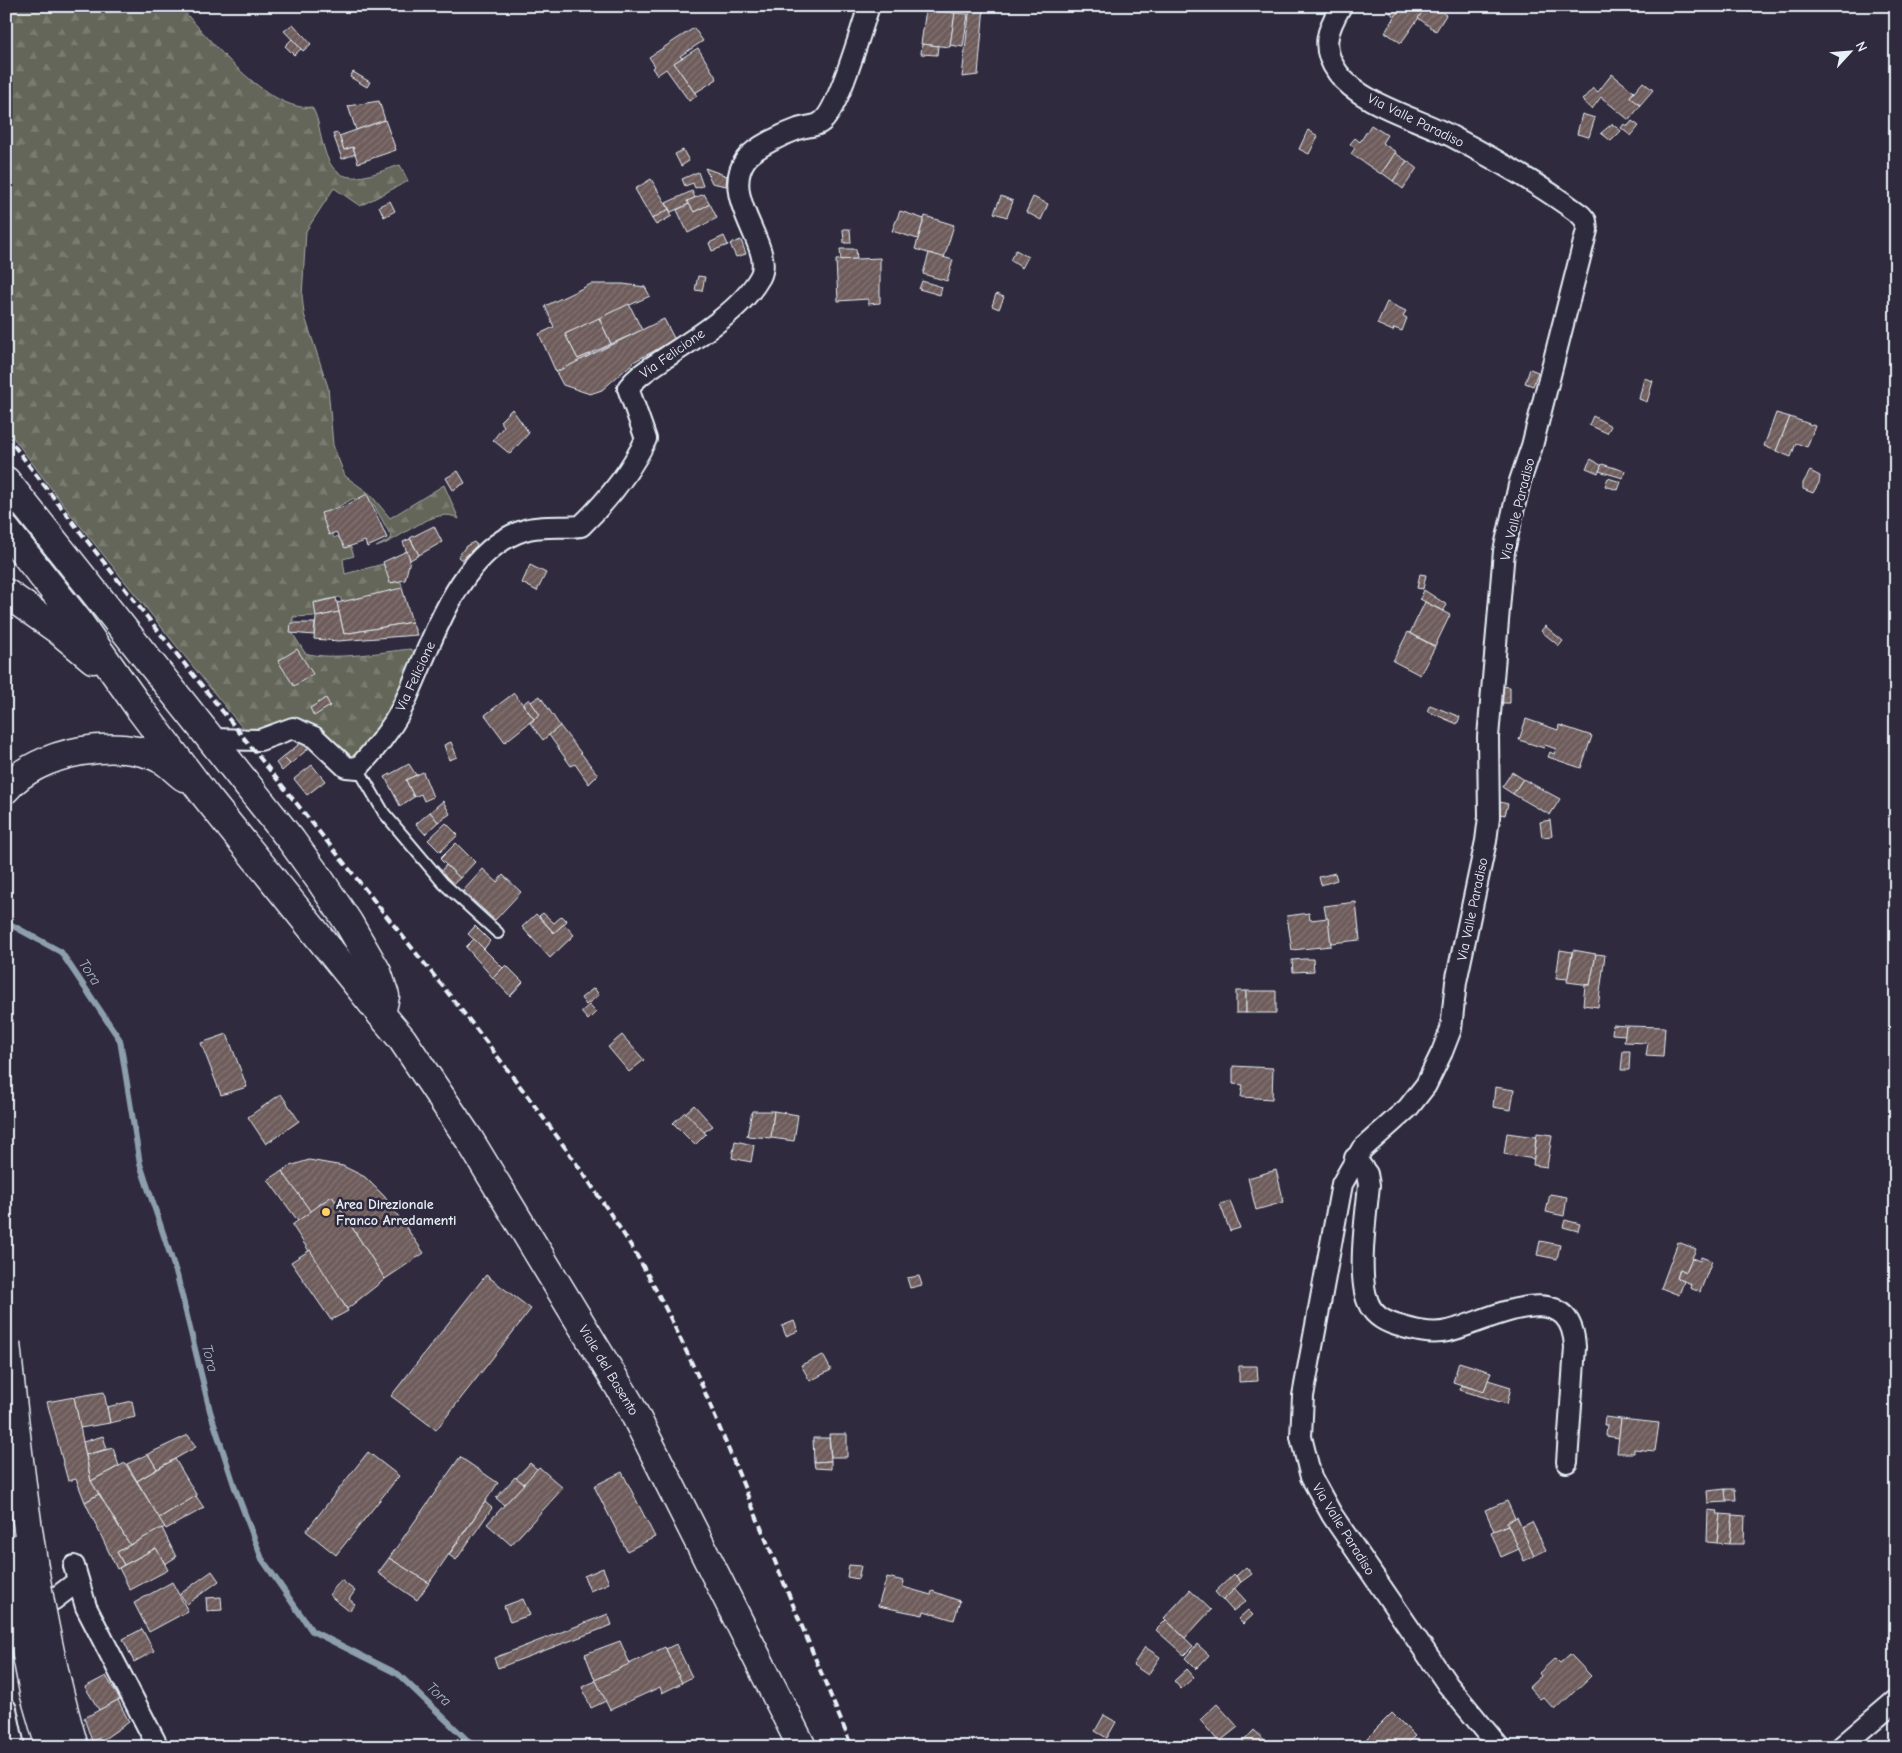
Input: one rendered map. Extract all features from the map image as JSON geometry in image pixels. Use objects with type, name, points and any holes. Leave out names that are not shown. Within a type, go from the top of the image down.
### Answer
[{"type":"main road","points":[[6,481],[222,739],[348,922],[383,988],[385,1004],[381,1014]]},
{"type":"main road","points":[[6,530],[78,621],[140,709],[204,794]]},
{"type":"main road","points":[[6,593],[57,628],[91,657],[140,709]]},
{"type":"main road","points":[[6,789],[35,766],[62,755],[89,749],[116,749],[162,760],[204,794]]},
{"type":"main road","name":"Viale del Basento","points":[[204,794],[402,1039],[469,1138],[630,1403],[802,1747]]},
{"type":"main road","points":[[6,1343],[21,1488],[38,1592],[59,1694],[74,1747]]},
{"type":"main road","points":[[6,1547],[34,1692],[50,1747]]},
{"type":"street","name":"Via Felicione","points":[[358,768],[400,712],[454,591],[483,557],[502,541],[526,529],[582,526],[636,461],[646,439],[628,388],[639,374],[720,320],[748,293],[761,275],[760,250],[745,217],[737,182],[746,159],[768,142],[798,128],[820,123],[834,107],[869,6]]},
{"type":"street","name":"Via Valle Paradiso","points":[[1341,6],[1328,28],[1327,39],[1332,62],[1345,81],[1365,96],[1449,135],[1492,158],[1581,215],[1586,221],[1587,230],[1532,446],[1520,482],[1504,551],[1488,737],[1489,817],[1484,850],[1456,982],[1451,1029],[1426,1085],[1408,1108],[1362,1149],[1355,1158],[1342,1184],[1304,1396],[1301,1438],[1311,1477],[1332,1515],[1448,1685],[1499,1747]]},
{"type":"street","points":[[222,739],[260,740],[294,728],[314,737],[346,767],[358,768]]},
{"type":"street","points":[[1355,1158],[1367,1174],[1368,1185],[1364,1269],[1366,1295],[1368,1304],[1380,1319],[1416,1331],[1433,1333],[1449,1331],[1517,1308],[1546,1307],[1562,1313],[1567,1318],[1573,1330],[1575,1347],[1568,1462]]},
{"type":"street","points":[[54,1600],[76,1573],[86,1607],[158,1747]]},
{"type":"street","points":[[1841,1747],[1896,1700]]},
{"type":"street","points":[[6,1709],[14,1747]]},
{"type":"lane","points":[[358,768],[384,813],[444,883],[498,933]]},
{"type":"green space","points":[[6,6],[179,6],[222,53],[258,86],[277,98],[295,106],[312,107],[317,117],[329,162],[336,171],[345,176],[365,176],[400,165],[408,181],[360,206],[334,188],[306,231],[302,296],[304,314],[328,387],[333,445],[345,476],[370,494],[390,518],[444,485],[459,519],[450,515],[439,516],[417,525],[385,544],[376,547],[392,538],[374,505],[361,511],[354,498],[323,515],[334,538],[338,536],[344,546],[349,543],[354,556],[343,559],[345,574],[383,564],[391,582],[401,582],[403,590],[342,602],[340,597],[314,602],[316,616],[293,617],[293,634],[305,653],[343,656],[410,649],[419,655],[419,660],[359,765],[313,730],[248,735],[65,507],[6,428]]},
{"type":"building","points":[[970,6],[984,6],[978,75],[962,77]]},
{"type":"building","points":[[1388,6],[1400,9],[1395,17],[1386,9]]},
{"type":"building","points":[[1402,6],[1427,6],[1401,43],[1385,32]]},
{"type":"building","points":[[1427,6],[1433,6],[1446,15],[1436,31],[1418,18]]},
{"type":"building","points":[[926,9],[955,13],[950,47],[921,44]]},
{"type":"building","points":[[955,13],[968,14],[963,47],[950,45]]},
{"type":"building","points":[[293,24],[311,44],[303,51],[284,31]]},
{"type":"building","points":[[694,28],[703,41],[680,56],[682,58],[674,63],[697,96],[689,101],[666,69],[657,75],[652,68],[655,66],[649,57]]},
{"type":"building","points":[[292,39],[301,49],[294,55],[285,46]]},
{"type":"building","points":[[922,44],[938,46],[937,55],[921,54]]},
{"type":"building","points":[[698,48],[717,79],[695,93],[674,63]]},
{"type":"building","points":[[353,72],[370,82],[367,87],[350,77]]},
{"type":"building","points":[[1612,74],[1634,92],[1630,97],[1641,105],[1629,120],[1601,97],[1592,109],[1582,100],[1593,88],[1598,92]]},
{"type":"building","points":[[1643,82],[1653,90],[1640,105],[1630,97]]},
{"type":"building","points":[[379,101],[385,120],[356,130],[348,106]]},
{"type":"building","points":[[1582,114],[1595,118],[1589,137],[1577,134]]},
{"type":"building","points":[[385,120],[396,150],[358,163],[353,147],[344,150],[339,136]]},
{"type":"building","points":[[1632,121],[1639,126],[1631,136],[1621,128],[1624,124],[1628,126]]},
{"type":"building","points":[[1612,124],[1621,131],[1611,141],[1601,133]]},
{"type":"building","points":[[1371,125],[1387,135],[1382,143],[1396,152],[1381,174],[1351,154],[1355,148],[1350,144],[1355,138],[1360,142]]},
{"type":"building","points":[[1308,130],[1318,136],[1309,154],[1299,149]]},
{"type":"building","points":[[338,133],[344,150],[353,147],[355,154],[342,159],[333,134]]},
{"type":"building","points":[[683,150],[689,161],[681,166],[675,154]]},
{"type":"building","points":[[1395,153],[1407,161],[1393,181],[1382,173]]},
{"type":"building","points":[[1407,161],[1417,168],[1403,189],[1393,181]]},
{"type":"building","points":[[705,168],[727,176],[726,186],[712,183]]},
{"type":"building","points":[[698,172],[703,186],[695,188],[693,183],[685,186],[682,179]]},
{"type":"building","points":[[651,179],[669,209],[652,219],[635,189]]},
{"type":"building","points":[[692,191],[695,198],[687,201],[689,204],[671,212],[666,203]]},
{"type":"building","points":[[704,194],[710,204],[694,212],[687,201]]},
{"type":"building","points":[[1001,196],[1013,201],[1007,217],[994,213]]},
{"type":"building","points":[[1033,197],[1048,204],[1041,220],[1026,212]]},
{"type":"building","points":[[390,201],[395,211],[384,217],[379,206]]},
{"type":"building","points":[[689,204],[694,212],[710,204],[717,218],[688,233],[677,210]]},
{"type":"building","points":[[669,209],[672,216],[656,225],[652,219]]},
{"type":"building","points":[[900,211],[924,219],[918,239],[892,231]]},
{"type":"building","points":[[925,216],[954,225],[944,258],[915,249]]},
{"type":"building","points":[[843,229],[850,229],[851,243],[844,243]]},
{"type":"building","points":[[724,236],[728,245],[712,251],[709,243]]},
{"type":"building","points":[[741,240],[746,254],[736,257],[730,244]]},
{"type":"building","points":[[840,249],[856,249],[857,259],[841,260]]},
{"type":"building","points":[[1016,250],[1028,257],[1022,268],[1010,260]]},
{"type":"building","points":[[929,253],[953,260],[947,281],[923,274]]},
{"type":"building","points":[[880,258],[880,303],[868,304],[868,299],[838,301],[836,260]]},
{"type":"building","points":[[698,276],[705,277],[702,291],[695,290]]},
{"type":"building","points":[[922,281],[942,287],[940,295],[919,289]]},
{"type":"building","points":[[591,284],[623,284],[645,287],[650,296],[565,334],[578,359],[589,354],[590,356],[556,372],[539,334],[554,327],[545,306]]},
{"type":"building","points":[[996,294],[1004,297],[999,309],[992,306]]},
{"type":"building","points":[[1387,302],[1406,311],[1403,316],[1407,318],[1402,331],[1394,328],[1393,331],[1377,324]]},
{"type":"building","points":[[629,304],[642,330],[611,344],[599,318]]},
{"type":"building","points":[[599,318],[611,344],[578,359],[565,334]]},
{"type":"building","points":[[664,319],[675,340],[635,361],[602,390],[590,394],[563,385],[556,372]]},
{"type":"building","points":[[1530,369],[1538,372],[1533,386],[1525,383]]},
{"type":"building","points":[[1644,378],[1653,381],[1647,402],[1639,399]]},
{"type":"building","points":[[512,409],[529,433],[510,454],[493,440],[504,426],[500,421]]},
{"type":"building","points":[[1776,413],[1790,417],[1776,451],[1764,446]]},
{"type":"building","points":[[1593,416],[1611,426],[1607,433],[1589,425]]},
{"type":"building","points":[[1790,417],[1815,426],[1807,447],[1796,443],[1791,457],[1776,451]]},
{"type":"building","points":[[1591,459],[1602,466],[1598,473],[1586,468]]},
{"type":"building","points":[[1602,464],[1625,471],[1623,478],[1599,471]]},
{"type":"building","points":[[458,471],[465,483],[453,490],[446,478]]},
{"type":"building","points":[[1810,471],[1820,476],[1819,483],[1813,493],[1803,489],[1803,483]]},
{"type":"building","points":[[1608,478],[1621,482],[1618,490],[1605,486]]},
{"type":"building","points":[[367,494],[387,538],[367,547],[365,541],[345,548],[336,532],[329,535],[321,513],[345,506]]},
{"type":"building","points":[[434,526],[442,542],[419,555],[410,538]]},
{"type":"building","points":[[410,539],[419,555],[410,560],[403,542]]},
{"type":"building","points":[[474,542],[477,545],[462,560],[458,557],[466,546]]},
{"type":"building","points":[[407,551],[410,560],[405,580],[390,583],[383,562]]},
{"type":"building","points":[[530,565],[546,573],[537,591],[522,583]]},
{"type":"building","points":[[1420,574],[1426,575],[1423,589],[1417,588]]},
{"type":"building","points":[[402,588],[412,622],[344,634],[337,603]]},
{"type":"building","points":[[1424,590],[1447,605],[1443,611],[1420,599]]},
{"type":"building","points":[[336,598],[339,612],[316,617],[314,603]]},
{"type":"building","points":[[1425,602],[1450,615],[1435,646],[1410,633]]},
{"type":"building","points":[[339,612],[344,634],[412,622],[417,635],[338,641],[314,639],[316,617]]},
{"type":"building","points":[[291,623],[315,623],[314,635],[290,633]]},
{"type":"building","points":[[1545,626],[1563,641],[1559,646],[1541,631]]},
{"type":"building","points":[[1408,632],[1435,647],[1420,675],[1393,661]]},
{"type":"building","points":[[297,649],[313,674],[294,686],[278,661]]},
{"type":"building","points":[[1498,686],[1510,687],[1510,703],[1498,703]]},
{"type":"building","points":[[514,693],[534,719],[505,742],[485,715]]},
{"type":"building","points":[[540,696],[560,726],[543,740],[530,723],[540,715],[531,702]]},
{"type":"building","points":[[326,698],[330,706],[314,716],[310,708]]},
{"type":"building","points":[[529,699],[540,715],[534,719],[523,704]]},
{"type":"building","points":[[1430,705],[1460,717],[1457,724],[1427,711]]},
{"type":"building","points":[[1526,719],[1558,730],[1559,725],[1592,736],[1581,768],[1548,757],[1550,752],[1554,754],[1556,749],[1545,745],[1544,748],[1519,740]]},
{"type":"building","points":[[560,726],[598,775],[589,784],[575,764],[571,766],[549,735]]},
{"type":"building","points":[[302,742],[308,749],[290,764],[283,757]]},
{"type":"building","points":[[451,742],[457,757],[449,760],[444,745]]},
{"type":"building","points":[[283,757],[290,764],[282,771],[276,763]]},
{"type":"building","points":[[409,764],[416,775],[406,780],[414,797],[400,806],[385,777]]},
{"type":"building","points":[[312,765],[325,781],[307,795],[294,779]]},
{"type":"building","points":[[423,772],[433,797],[424,801],[421,794],[414,797],[406,780]]},
{"type":"building","points":[[1512,772],[1523,779],[1513,794],[1502,787]]},
{"type":"building","points":[[1523,779],[1560,799],[1550,815],[1513,794]]},
{"type":"building","points":[[443,801],[450,814],[438,822],[430,812]]},
{"type":"building","points":[[1496,801],[1508,804],[1505,815],[1494,813]]},
{"type":"building","points":[[430,812],[438,822],[425,834],[416,824]]},
{"type":"building","points":[[1550,820],[1552,836],[1542,837],[1540,822]]},
{"type":"building","points":[[446,823],[458,835],[440,852],[428,840]]},
{"type":"building","points":[[456,843],[475,862],[460,878],[440,859]]},
{"type":"building","points":[[446,865],[460,878],[452,885],[440,872]]},
{"type":"building","points":[[483,869],[497,882],[503,875],[521,892],[495,920],[463,891]]},
{"type":"building","points":[[1335,873],[1337,880],[1321,885],[1319,877]]},
{"type":"building","points":[[1356,902],[1360,940],[1331,943],[1324,906]]},
{"type":"building","points":[[543,913],[554,923],[562,916],[567,921],[554,933],[539,916]]},
{"type":"building","points":[[1309,913],[1310,920],[1328,918],[1331,946],[1292,950],[1287,916]]},
{"type":"building","points":[[536,914],[554,933],[564,924],[574,935],[550,958],[522,927]]},
{"type":"building","points":[[475,926],[490,941],[484,949],[468,934]]},
{"type":"building","points":[[474,939],[503,968],[493,978],[466,947]]},
{"type":"building","points":[[1560,950],[1572,952],[1568,979],[1556,978]]},
{"type":"building","points":[[1573,950],[1596,954],[1590,985],[1567,982]]},
{"type":"building","points":[[1596,954],[1605,955],[1598,1007],[1583,1005],[1585,985],[1590,985]]},
{"type":"building","points":[[1313,959],[1314,971],[1293,972],[1292,960]]},
{"type":"building","points":[[506,965],[523,982],[510,996],[493,978]]},
{"type":"building","points":[[594,988],[599,995],[586,1005],[581,998]]},
{"type":"building","points":[[1236,991],[1246,991],[1246,1013],[1236,1013]]},
{"type":"building","points":[[1246,991],[1276,991],[1276,1013],[1246,1013]]},
{"type":"building","points":[[589,1005],[596,1012],[588,1020],[581,1012]]},
{"type":"building","points":[[1613,1025],[1626,1026],[1625,1035],[1612,1034]]},
{"type":"building","points":[[1626,1026],[1665,1027],[1663,1057],[1646,1056],[1648,1043],[1624,1042]]},
{"type":"building","points":[[227,1034],[247,1087],[221,1095],[201,1043]]},
{"type":"building","points":[[622,1035],[644,1060],[629,1072],[608,1047]]},
{"type":"building","points":[[1623,1051],[1630,1051],[1629,1070],[1621,1070]]},
{"type":"building","points":[[1233,1066],[1273,1068],[1272,1099],[1241,1097],[1243,1085],[1233,1084]]},
{"type":"building","points":[[1495,1087],[1514,1090],[1511,1110],[1493,1107]]},
{"type":"building","points":[[281,1094],[299,1121],[266,1144],[248,1117]]},
{"type":"building","points":[[694,1105],[713,1126],[704,1132],[685,1113]]},
{"type":"building","points":[[752,1111],[774,1111],[771,1138],[747,1136]]},
{"type":"building","points":[[774,1111],[798,1115],[794,1141],[771,1138]]},
{"type":"building","points":[[685,1112],[706,1134],[695,1145],[673,1123]]},
{"type":"building","points":[[1507,1133],[1536,1137],[1534,1159],[1504,1154]]},
{"type":"building","points":[[1537,1133],[1552,1135],[1547,1167],[1533,1165]]},
{"type":"building","points":[[735,1141],[754,1145],[751,1162],[732,1158]]},
{"type":"building","points":[[309,1160],[343,1166],[365,1177],[384,1196],[424,1253],[385,1279],[332,1196],[310,1211],[282,1171],[290,1166]]},
{"type":"building","points":[[1276,1170],[1284,1202],[1256,1210],[1248,1178]]},
{"type":"building","points":[[282,1171],[311,1212],[298,1221],[268,1180]]},
{"type":"building","points":[[1550,1194],[1567,1197],[1564,1216],[1546,1212]]},
{"type":"building","points":[[332,1196],[385,1279],[347,1309],[292,1225]]},
{"type":"building","points":[[1230,1201],[1240,1228],[1230,1231],[1220,1204]]},
{"type":"building","points":[[1565,1220],[1580,1224],[1578,1231],[1563,1227]]},
{"type":"building","points":[[1540,1241],[1560,1245],[1557,1259],[1537,1255]]},
{"type":"building","points":[[1678,1242],[1696,1249],[1686,1272],[1680,1269],[1677,1278],[1684,1281],[1679,1295],[1661,1288]]},
{"type":"building","points":[[310,1250],[348,1311],[331,1320],[291,1262]]},
{"type":"building","points":[[1701,1257],[1712,1261],[1700,1292],[1690,1288],[1691,1284],[1677,1278],[1680,1269],[1686,1272],[1692,1258],[1700,1261]]},
{"type":"building","points":[[486,1275],[531,1309],[436,1430],[391,1396]]},
{"type":"building","points":[[919,1276],[922,1285],[910,1288],[907,1278]]},
{"type":"building","points":[[794,1321],[798,1331],[786,1336],[782,1326]]},
{"type":"building","points":[[823,1355],[831,1370],[810,1381],[801,1365]]},
{"type":"building","points":[[1459,1362],[1491,1372],[1484,1392],[1453,1382]]},
{"type":"building","points":[[1239,1366],[1257,1366],[1258,1381],[1239,1382]]},
{"type":"building","points":[[1488,1380],[1511,1387],[1507,1404],[1460,1390],[1461,1385],[1484,1392]]},
{"type":"building","points":[[104,1392],[110,1423],[80,1428],[74,1397]]},
{"type":"building","points":[[74,1397],[91,1481],[99,1494],[85,1502],[76,1479],[68,1481],[47,1402]]},
{"type":"building","points":[[132,1401],[135,1417],[110,1423],[107,1407]]},
{"type":"building","points":[[1605,1417],[1621,1419],[1619,1438],[1606,1436],[1607,1425],[1604,1425]]},
{"type":"building","points":[[1621,1419],[1659,1423],[1655,1451],[1634,1449],[1634,1453],[1617,1453]]},
{"type":"building","points":[[829,1434],[847,1434],[847,1457],[831,1457]]},
{"type":"building","points":[[188,1435],[196,1447],[157,1469],[148,1454]]},
{"type":"building","points":[[103,1436],[107,1449],[86,1455],[83,1442]]},
{"type":"building","points":[[813,1438],[829,1438],[831,1461],[814,1462]]},
{"type":"building","points":[[113,1448],[119,1466],[91,1481],[86,1455]]},
{"type":"building","points":[[368,1452],[399,1476],[336,1555],[306,1531]]},
{"type":"building","points":[[148,1454],[157,1469],[137,1481],[127,1464]]},
{"type":"building","points":[[460,1457],[498,1483],[429,1583],[389,1558]]},
{"type":"building","points":[[175,1459],[197,1496],[159,1518],[137,1481]]},
{"type":"building","points":[[831,1461],[831,1469],[815,1468],[814,1462]]},
{"type":"building","points":[[125,1463],[165,1527],[130,1545],[91,1481]]},
{"type":"building","points":[[530,1463],[537,1469],[524,1484],[516,1478]]},
{"type":"building","points":[[539,1467],[563,1488],[511,1545],[487,1524]]},
{"type":"building","points":[[622,1472],[655,1537],[627,1551],[594,1486]]},
{"type":"building","points":[[515,1477],[524,1484],[504,1505],[496,1498]]},
{"type":"building","points":[[1725,1489],[1727,1502],[1708,1503],[1707,1491]]},
{"type":"building","points":[[1725,1489],[1735,1489],[1736,1500],[1726,1500]]},
{"type":"building","points":[[99,1494],[130,1545],[117,1552],[124,1565],[117,1569],[85,1502]]},
{"type":"building","points":[[196,1496],[204,1508],[166,1529],[159,1518]]},
{"type":"building","points":[[1507,1501],[1515,1518],[1507,1522],[1508,1525],[1494,1531],[1485,1510]]},
{"type":"building","points":[[485,1502],[492,1508],[456,1560],[449,1555]]},
{"type":"building","points":[[1708,1510],[1717,1511],[1716,1514],[1720,1514],[1717,1543],[1707,1542]]},
{"type":"building","points":[[1720,1514],[1733,1515],[1730,1544],[1717,1543]]},
{"type":"building","points":[[1733,1515],[1745,1516],[1744,1544],[1730,1544]]},
{"type":"building","points":[[1517,1517],[1534,1556],[1524,1561],[1507,1522]]},
{"type":"building","points":[[1532,1522],[1546,1550],[1534,1556],[1521,1527]]},
{"type":"building","points":[[1508,1525],[1519,1549],[1501,1557],[1491,1532]]},
{"type":"building","points":[[162,1528],[176,1557],[165,1564],[156,1548],[124,1565],[117,1552]]},
{"type":"building","points":[[156,1548],[168,1570],[130,1590],[119,1568]]},
{"type":"building","points":[[389,1558],[429,1583],[417,1600],[378,1573]]},
{"type":"building","points":[[849,1565],[861,1566],[858,1579],[847,1577]]},
{"type":"building","points":[[1246,1567],[1252,1574],[1241,1582],[1236,1576]]},
{"type":"building","points":[[603,1568],[609,1583],[590,1591],[584,1576]]},
{"type":"building","points":[[212,1571],[219,1581],[187,1604],[180,1594]]},
{"type":"building","points":[[1234,1574],[1241,1582],[1223,1601],[1215,1592]]},
{"type":"building","points":[[887,1577],[904,1581],[903,1587],[931,1595],[932,1591],[960,1601],[954,1620],[924,1611],[923,1615],[878,1606]]},
{"type":"building","points":[[341,1580],[355,1591],[349,1599],[355,1604],[349,1611],[329,1595]]},
{"type":"building","points":[[172,1582],[188,1611],[149,1632],[134,1603]]},
{"type":"building","points":[[1235,1589],[1246,1601],[1233,1611],[1223,1600]]},
{"type":"building","points":[[1190,1590],[1211,1610],[1185,1638],[1164,1618]]},
{"type":"building","points":[[221,1597],[222,1610],[207,1611],[206,1598]]},
{"type":"building","points":[[523,1599],[530,1615],[510,1622],[504,1606]]},
{"type":"building","points":[[1248,1610],[1253,1615],[1243,1624],[1238,1619]]},
{"type":"building","points":[[608,1614],[612,1625],[498,1668],[494,1658]]},
{"type":"building","points":[[1166,1620],[1193,1646],[1184,1655],[1156,1630]]},
{"type":"building","points":[[142,1629],[154,1651],[134,1662],[123,1639]]},
{"type":"building","points":[[620,1641],[630,1664],[595,1680],[585,1654]]},
{"type":"building","points":[[676,1644],[692,1677],[681,1683],[666,1649]]},
{"type":"building","points":[[1197,1644],[1209,1655],[1196,1669],[1185,1658]]},
{"type":"building","points":[[665,1647],[682,1683],[662,1693],[660,1687],[610,1710],[595,1680]]},
{"type":"building","points":[[1145,1647],[1160,1657],[1148,1675],[1133,1665]]},
{"type":"building","points":[[1570,1654],[1591,1676],[1555,1710],[1543,1697],[1540,1699],[1529,1687],[1541,1676],[1539,1673],[1555,1658],[1560,1663]]},
{"type":"building","points":[[1187,1669],[1194,1677],[1181,1689],[1174,1681]]},
{"type":"building","points":[[106,1676],[120,1699],[99,1710],[85,1687]]},
{"type":"building","points":[[596,1681],[606,1701],[591,1708],[582,1687]]},
{"type":"building","points":[[118,1700],[129,1722],[104,1739],[102,1737],[92,1741],[84,1718]]},
{"type":"building","points":[[1217,1704],[1238,1727],[1219,1742],[1200,1720]]},
{"type":"building","points":[[1392,1713],[1415,1736],[1404,1747],[1358,1747]]},
{"type":"building","points":[[1104,1715],[1116,1722],[1107,1738],[1095,1731]]},
{"type":"building","points":[[1254,1730],[1270,1745],[1268,1747],[1242,1747],[1240,1745]]},
{"type":"waterway","name":"Tora","points":[[6,922],[61,952],[120,1040],[140,1164],[177,1275],[210,1411],[235,1488],[262,1559],[312,1631],[398,1674],[466,1739],[478,1747]]},
{"type":"railway","points":[[6,435],[146,616],[479,1033],[571,1156],[628,1241],[658,1293],[701,1383],[852,1747]]},
{"type":"place","name":"Area Direzionale Franco Arredamenti","points":[[326,1212]]}]
